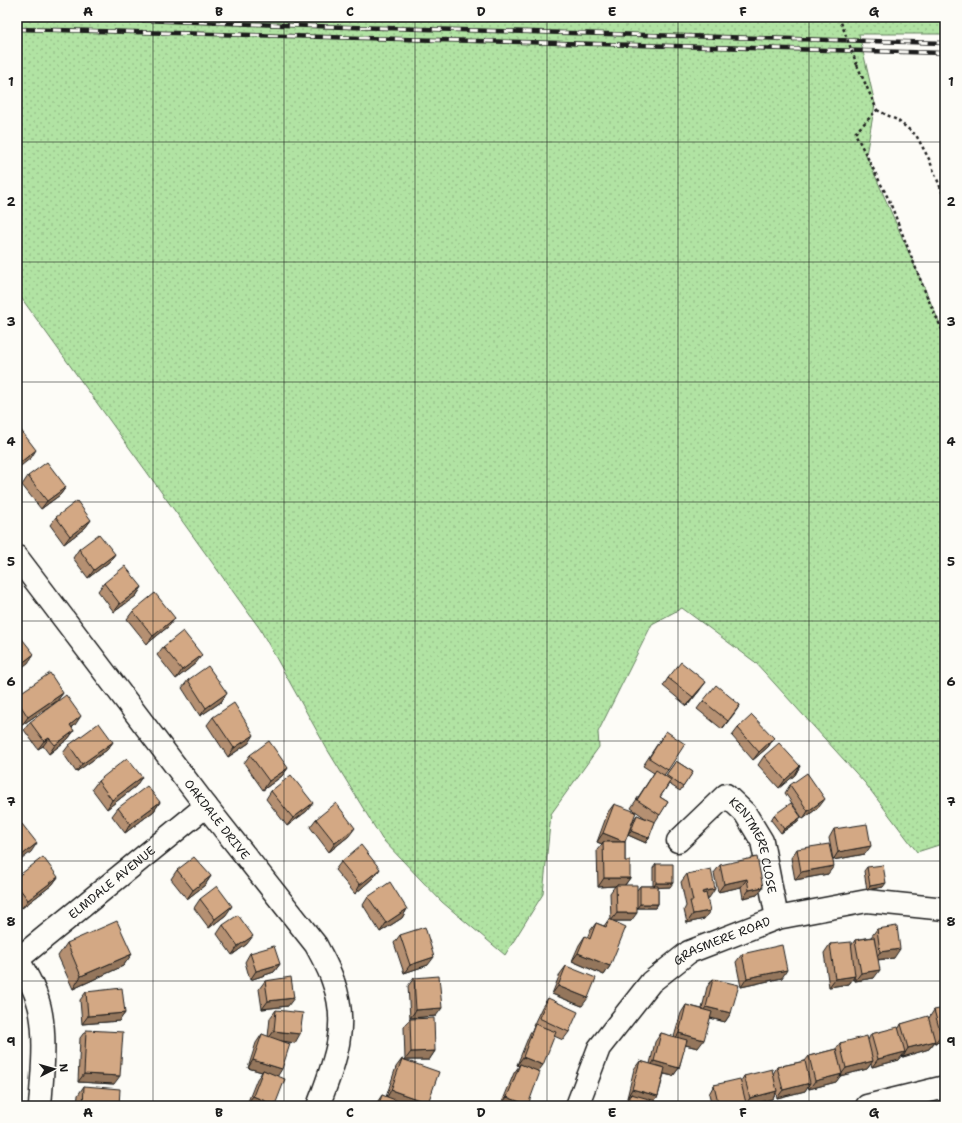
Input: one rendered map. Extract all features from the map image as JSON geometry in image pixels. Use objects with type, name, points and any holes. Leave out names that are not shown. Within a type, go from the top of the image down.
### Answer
[{"type":"street","name":"OAKDALE DRIVE","points":[[17,557],[206,806],[316,945],[334,982],[339,999],[341,1021],[338,1049],[318,1106]]},
{"type":"street","name":"KENTMERE CLOSE","points":[[678,841],[726,795],[745,813],[762,841],[776,918]]},
{"type":"street","name":"ELMDALE AVENUE","points":[[17,959],[206,806]]},
{"type":"street","name":"GRASMERE ROAD","points":[[576,1106],[599,1048],[651,982],[689,952],[776,918],[867,901],[945,909]]},
{"type":"street","points":[[17,959],[33,988],[41,1013],[43,1030],[40,1106]]},
{"type":"street","points":[[867,1106],[945,1087]]},
{"type":"path","points":[[839,17],[857,65],[877,110],[897,120],[916,135],[929,159],[945,198]]},
{"type":"path","points":[[877,110],[856,133],[889,200],[928,299],[945,336]]},
{"type":"green space","points":[[17,17],[945,17],[945,34],[859,34],[875,104],[866,155],[945,335],[945,843],[917,852],[865,783],[755,662],[682,608],[652,624],[598,732],[599,747],[551,814],[543,894],[505,955],[442,902],[382,839],[327,749],[260,629],[17,292]]},
{"type":"building","points":[[17,425],[36,450],[17,465]]},
{"type":"building","points":[[47,462],[66,487],[47,501],[28,476]]},
{"type":"building","points":[[77,501],[91,520],[70,536],[56,517]]},
{"type":"building","points":[[99,534],[115,554],[94,570],[79,549]]},
{"type":"building","points":[[125,566],[142,587],[120,604],[104,583]]},
{"type":"building","points":[[155,593],[175,618],[153,636],[133,611]]},
{"type":"building","points":[[183,631],[202,655],[182,670],[163,647]]},
{"type":"building","points":[[19,635],[34,654],[17,667],[17,636]]},
{"type":"building","points":[[681,662],[706,682],[693,697],[668,678]]},
{"type":"building","points":[[208,666],[227,693],[206,708],[188,680]]},
{"type":"building","points":[[50,673],[63,693],[28,717],[17,700],[17,695]]},
{"type":"building","points":[[716,685],[740,705],[728,721],[703,701]]},
{"type":"building","points":[[66,695],[81,716],[70,725],[74,731],[55,745],[49,738],[44,741],[30,722]]},
{"type":"building","points":[[234,703],[254,735],[234,748],[213,717]]},
{"type":"building","points":[[752,715],[774,738],[759,752],[738,728]]},
{"type":"building","points":[[99,723],[113,742],[82,764],[69,745]]},
{"type":"building","points":[[666,731],[685,744],[668,770],[649,758]]},
{"type":"building","points":[[269,741],[288,768],[269,781],[250,755]]},
{"type":"building","points":[[779,743],[800,766],[785,780],[764,756]]},
{"type":"building","points":[[127,758],[142,777],[112,800],[98,781]]},
{"type":"building","points":[[676,761],[693,772],[683,787],[666,775]]},
{"type":"building","points":[[656,770],[671,780],[660,797],[668,802],[660,815],[637,800]]},
{"type":"building","points":[[807,773],[825,799],[808,811],[790,785]]},
{"type":"building","points":[[291,775],[313,803],[293,818],[271,791]]},
{"type":"building","points":[[147,786],[160,802],[130,824],[118,808]]},
{"type":"building","points":[[336,803],[355,828],[335,843],[316,819]]},
{"type":"building","points":[[791,803],[801,817],[784,829],[774,815]]},
{"type":"building","points":[[614,804],[636,812],[625,842],[603,833]]},
{"type":"building","points":[[637,815],[655,822],[649,838],[631,831]]},
{"type":"building","points":[[22,824],[37,843],[17,859],[17,828]]},
{"type":"building","points":[[867,824],[871,846],[838,852],[834,829]]},
{"type":"building","points":[[603,842],[625,842],[625,861],[630,861],[630,878],[604,878]]},
{"type":"building","points":[[829,844],[834,866],[801,872],[797,849]]},
{"type":"building","points":[[361,845],[380,869],[360,885],[341,862]]},
{"type":"building","points":[[43,857],[58,877],[28,900],[17,885],[17,877]]},
{"type":"building","points":[[194,857],[211,876],[193,890],[177,870]]},
{"type":"building","points":[[757,857],[763,887],[749,890],[747,879],[724,884],[720,865]]},
{"type":"building","points":[[656,864],[673,864],[673,883],[656,883]]},
{"type":"building","points":[[883,865],[886,883],[870,886],[867,867]]},
{"type":"building","points":[[711,869],[715,889],[702,892],[703,894],[706,893],[710,911],[693,914],[690,901],[693,901],[687,874]]},
{"type":"building","points":[[390,882],[407,909],[386,923],[368,897]]},
{"type":"building","points":[[616,885],[637,885],[637,913],[617,913]]},
{"type":"building","points":[[217,886],[232,906],[215,919],[200,899]]},
{"type":"building","points":[[640,886],[658,886],[658,904],[640,904]]},
{"type":"building","points":[[238,915],[253,936],[238,946],[223,925]]},
{"type":"building","points":[[609,919],[626,927],[610,966],[578,953],[585,936],[590,939],[596,923],[606,927]]},
{"type":"building","points":[[117,921],[132,954],[81,976],[67,943]]},
{"type":"building","points":[[897,926],[900,949],[880,952],[877,929]]},
{"type":"building","points":[[425,927],[434,957],[410,965],[400,935]]},
{"type":"building","points":[[874,937],[880,970],[861,973],[855,940]]},
{"type":"building","points":[[851,942],[855,976],[835,979],[830,944]]},
{"type":"building","points":[[782,945],[787,970],[747,978],[742,954]]},
{"type":"building","points":[[274,946],[280,964],[256,971],[250,953]]},
{"type":"building","points":[[566,966],[596,978],[588,998],[558,986]]},
{"type":"building","points":[[439,976],[442,1008],[416,1010],[414,978]]},
{"type":"building","points":[[291,977],[294,998],[268,1001],[265,981]]},
{"type":"building","points":[[713,979],[739,985],[731,1013],[706,1007]]},
{"type":"building","points":[[122,988],[125,1013],[88,1016],[86,992]]},
{"type":"building","points":[[548,998],[578,1012],[569,1032],[539,1018]]},
{"type":"building","points":[[686,1005],[712,1012],[704,1040],[679,1033]]},
{"type":"building","points":[[945,1008],[945,1034],[941,1035],[934,1010]]},
{"type":"building","points":[[276,1010],[303,1013],[300,1034],[274,1031]]},
{"type":"building","points":[[928,1016],[935,1041],[908,1048],[901,1024]]},
{"type":"building","points":[[434,1018],[435,1051],[411,1052],[410,1019]]},
{"type":"building","points":[[535,1024],[556,1032],[543,1065],[523,1057]]},
{"type":"building","points":[[898,1027],[905,1052],[878,1059],[871,1034]]},
{"type":"building","points":[[86,1030],[123,1032],[120,1076],[84,1074]]},
{"type":"building","points":[[661,1033],[687,1040],[679,1068],[654,1061]]},
{"type":"building","points":[[262,1034],[290,1044],[282,1069],[253,1060]]},
{"type":"building","points":[[867,1036],[873,1061],[846,1068],[840,1043]]},
{"type":"building","points":[[836,1049],[842,1074],[815,1081],[809,1056]]},
{"type":"building","points":[[402,1059],[439,1072],[428,1103],[391,1090]]},
{"type":"building","points":[[640,1061],[665,1068],[658,1096],[632,1089]]},
{"type":"building","points":[[805,1061],[810,1083],[783,1090],[777,1067]]},
{"type":"building","points":[[520,1064],[540,1072],[528,1105],[507,1097]]},
{"type":"building","points":[[772,1069],[777,1091],[750,1098],[744,1076]]},
{"type":"building","points":[[263,1070],[285,1079],[275,1105],[253,1096]]},
{"type":"building","points":[[740,1079],[746,1103],[736,1106],[719,1106],[714,1085]]},
{"type":"building","points":[[84,1086],[120,1089],[119,1106],[83,1106]]},
{"type":"building","points":[[631,1094],[656,1101],[655,1106],[628,1106]]},
{"type":"building","points":[[382,1095],[406,1104],[405,1106],[378,1106]]},
{"type":"building","points":[[251,1101],[264,1106],[249,1106]]},
{"type":"railway","points":[[55,17],[312,26],[945,43]]},
{"type":"railway","points":[[17,29],[945,53]]}]
